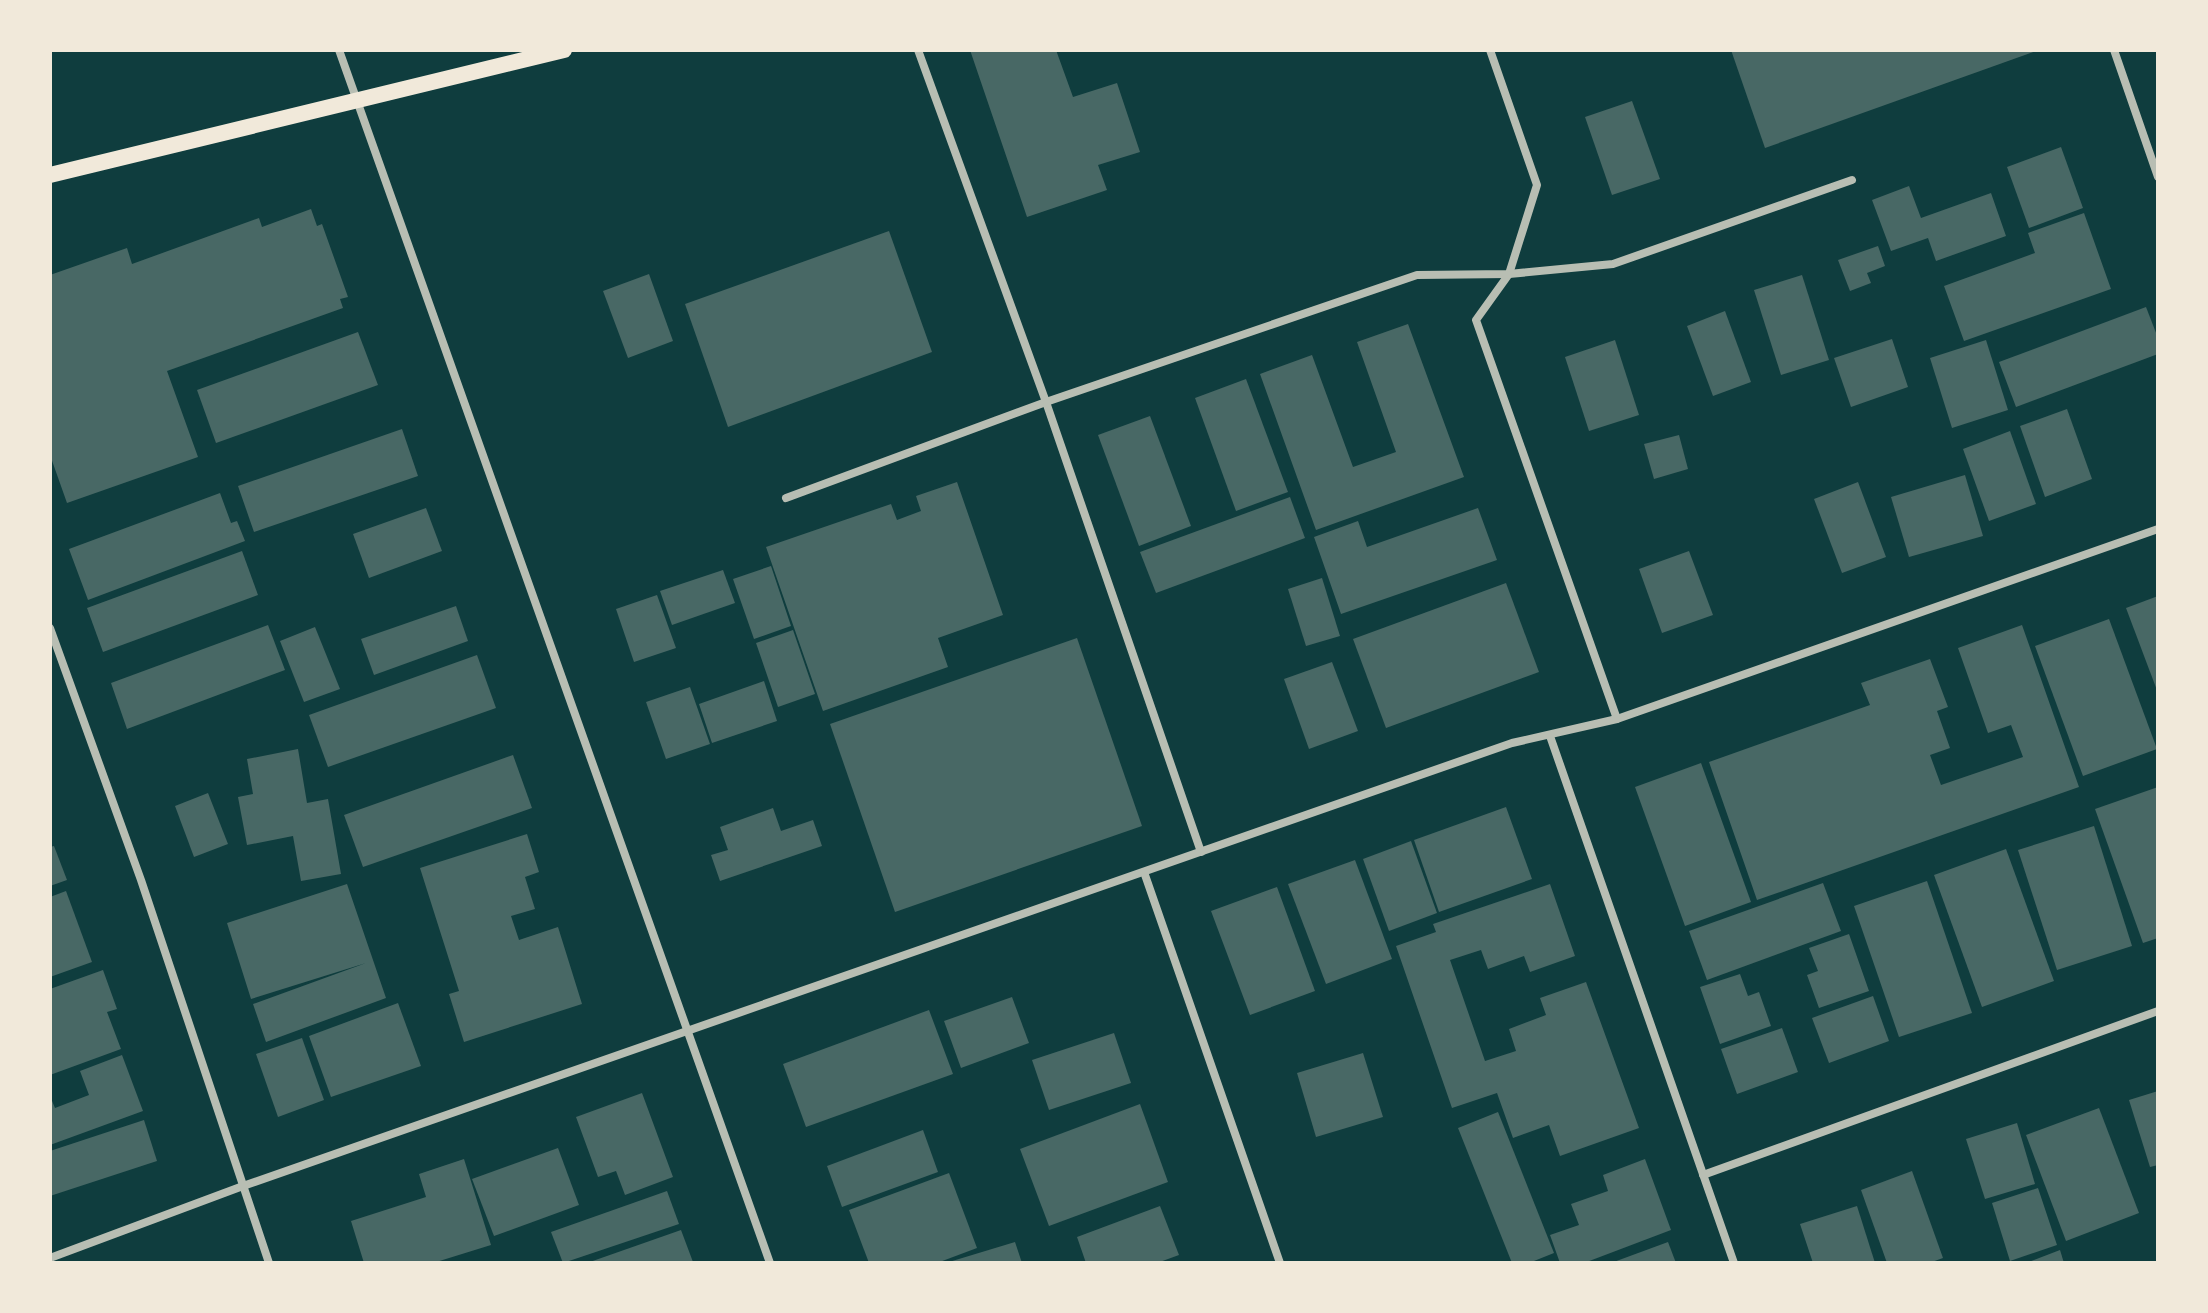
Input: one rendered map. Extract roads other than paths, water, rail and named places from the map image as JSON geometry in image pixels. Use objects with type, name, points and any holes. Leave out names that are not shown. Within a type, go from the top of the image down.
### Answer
[{"type":"main road","points":[[50,175],[564,50]]},
{"type":"street","points":[[339,50],[770,1263]]},
{"type":"street","points":[[918,50],[1046,402],[1201,852]]},
{"type":"street","points":[[1490,50],[1537,185],[1509,274],[1476,320],[1617,719]]},
{"type":"street","points":[[2114,50],[2158,177]]},
{"type":"street","points":[[786,498],[1046,402],[1417,275],[1509,274],[1613,264],[1852,180]]},
{"type":"street","points":[[50,1258],[243,1186],[1512,743],[1617,719],[2158,529]]},
{"type":"street","points":[[50,628],[141,880],[269,1263]]},
{"type":"street","points":[[1550,736],[1734,1263]]},
{"type":"street","points":[[1144,872],[1280,1263]]},
{"type":"street","points":[[1703,1175],[2158,1011]]}]
